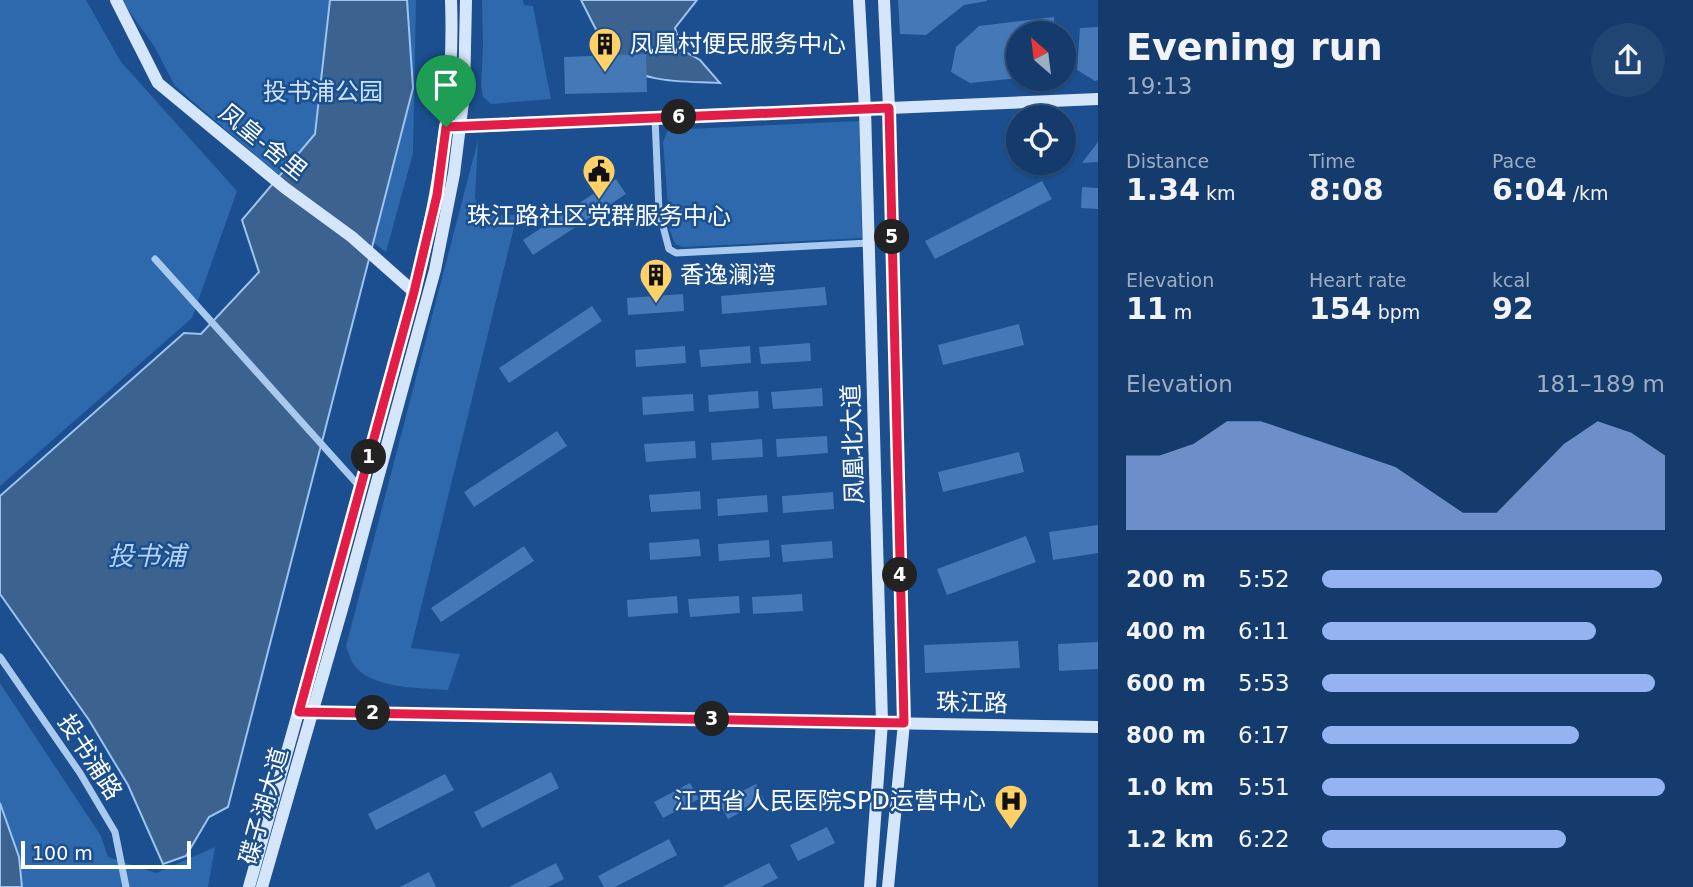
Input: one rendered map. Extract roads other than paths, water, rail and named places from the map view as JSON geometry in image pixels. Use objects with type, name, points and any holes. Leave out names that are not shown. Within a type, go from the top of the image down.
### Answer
[{"type":"main road","name":"凤皇-舍里","points":[[116,0],[158,83],[285,188],[352,237],[414,292]]},
{"type":"main road","name":"碟子湖大道","points":[[262,887],[437,195],[446,127],[453,35],[452,0]]},
{"type":"main road","name":"碟子湖大道","points":[[249,887],[306,712],[435,271],[454,174],[464,93],[466,0]]},
{"type":"main road","name":"凤凰北大道","points":[[859,0],[865,109],[882,722],[870,887]]},
{"type":"main road","name":"凤凰北大道","points":[[884,0],[904,723],[888,887]]},
{"type":"main road","points":[[446,127],[1098,99]]},
{"type":"main road","name":"珠江路","points":[[306,712],[1098,727]]},
{"type":"street","points":[[655,118],[659,211],[668,249],[676,253],[869,243]]},
{"type":"street","points":[[155,259],[361,488]]},
{"type":"street","name":"投书浦路","points":[[0,657],[80,773],[115,832],[127,887]]},
{"type":"water","name":"投书浦","points":[[330,0],[407,0],[413,88],[228,807],[209,817],[186,856],[163,864],[128,785],[89,720],[0,594],[0,496],[184,333],[201,334],[259,272],[242,220],[315,134]]},
{"type":"water","points":[[581,0],[697,0],[675,28],[682,50],[700,60],[720,83],[664,80],[637,73],[625,66],[605,44]]},
{"type":"water","points":[[0,803],[19,857],[22,887],[0,887]]},
{"type":"place","name":"凤凰村便民服务中心","points":[[605,74]]},
{"type":"place","name":"珠江路社区党群服务中心","points":[[599,201]]},
{"type":"place","name":"香逸澜湾","points":[[656,305]]},
{"type":"place","name":"江西省人民医院SPD运营中心","points":[[1011,831]]},
{"type":"park label","name":"投书浦公园","points":[[323,92]]}]
